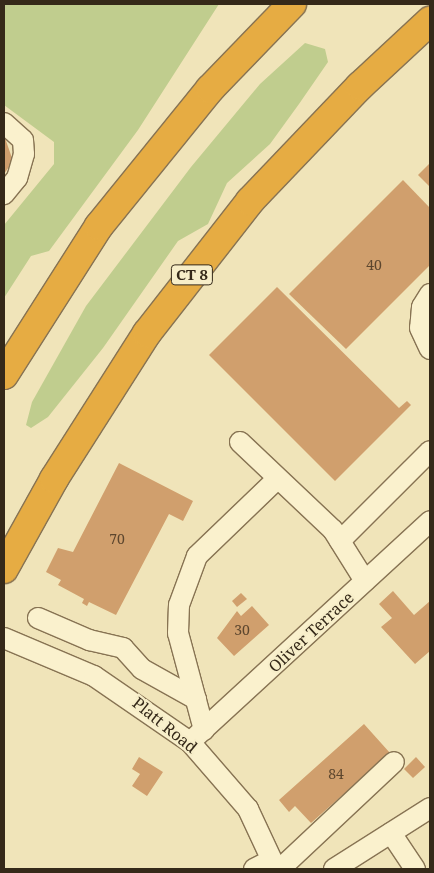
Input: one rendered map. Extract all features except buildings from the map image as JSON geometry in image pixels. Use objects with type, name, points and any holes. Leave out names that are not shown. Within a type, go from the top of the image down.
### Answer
[{"type":"highway","points":[[4,375],[99,226],[210,89],[292,4]]},
{"type":"highway","name":"CT 8","points":[[4,569],[54,479],[147,333],[250,201],[360,86],[430,21]]},
{"type":"street","points":[[4,123],[23,140],[24,154],[16,178],[4,194]]},
{"type":"street","points":[[430,294],[422,307],[420,328],[430,349]]},
{"type":"street","points":[[240,442],[340,541],[365,581]]},
{"type":"street","points":[[340,541],[430,451]]},
{"type":"street","points":[[197,736],[196,699],[178,633],[179,605],[197,556],[278,478]]},
{"type":"street","name":"Oliver Terrace","points":[[197,736],[430,521]]},
{"type":"street","points":[[38,618],[88,640],[123,648],[142,669],[196,699]]},
{"type":"street","name":"Platt Road","points":[[4,638],[118,689],[197,736],[248,809],[276,866]]},
{"type":"street","points":[[254,869],[276,866],[394,762]]},
{"type":"street","points":[[334,869],[430,808]]},
{"type":"street","points":[[391,833],[415,869]]},
{"type":"green space","points":[[4,4],[219,4],[138,130],[49,251],[31,256],[4,298],[4,225],[54,164],[54,142],[4,105]]},
{"type":"green space","points":[[305,43],[325,49],[328,62],[270,144],[227,183],[208,224],[178,241],[103,348],[48,417],[31,428],[26,425],[32,402],[86,306],[191,167],[260,84]]}]
